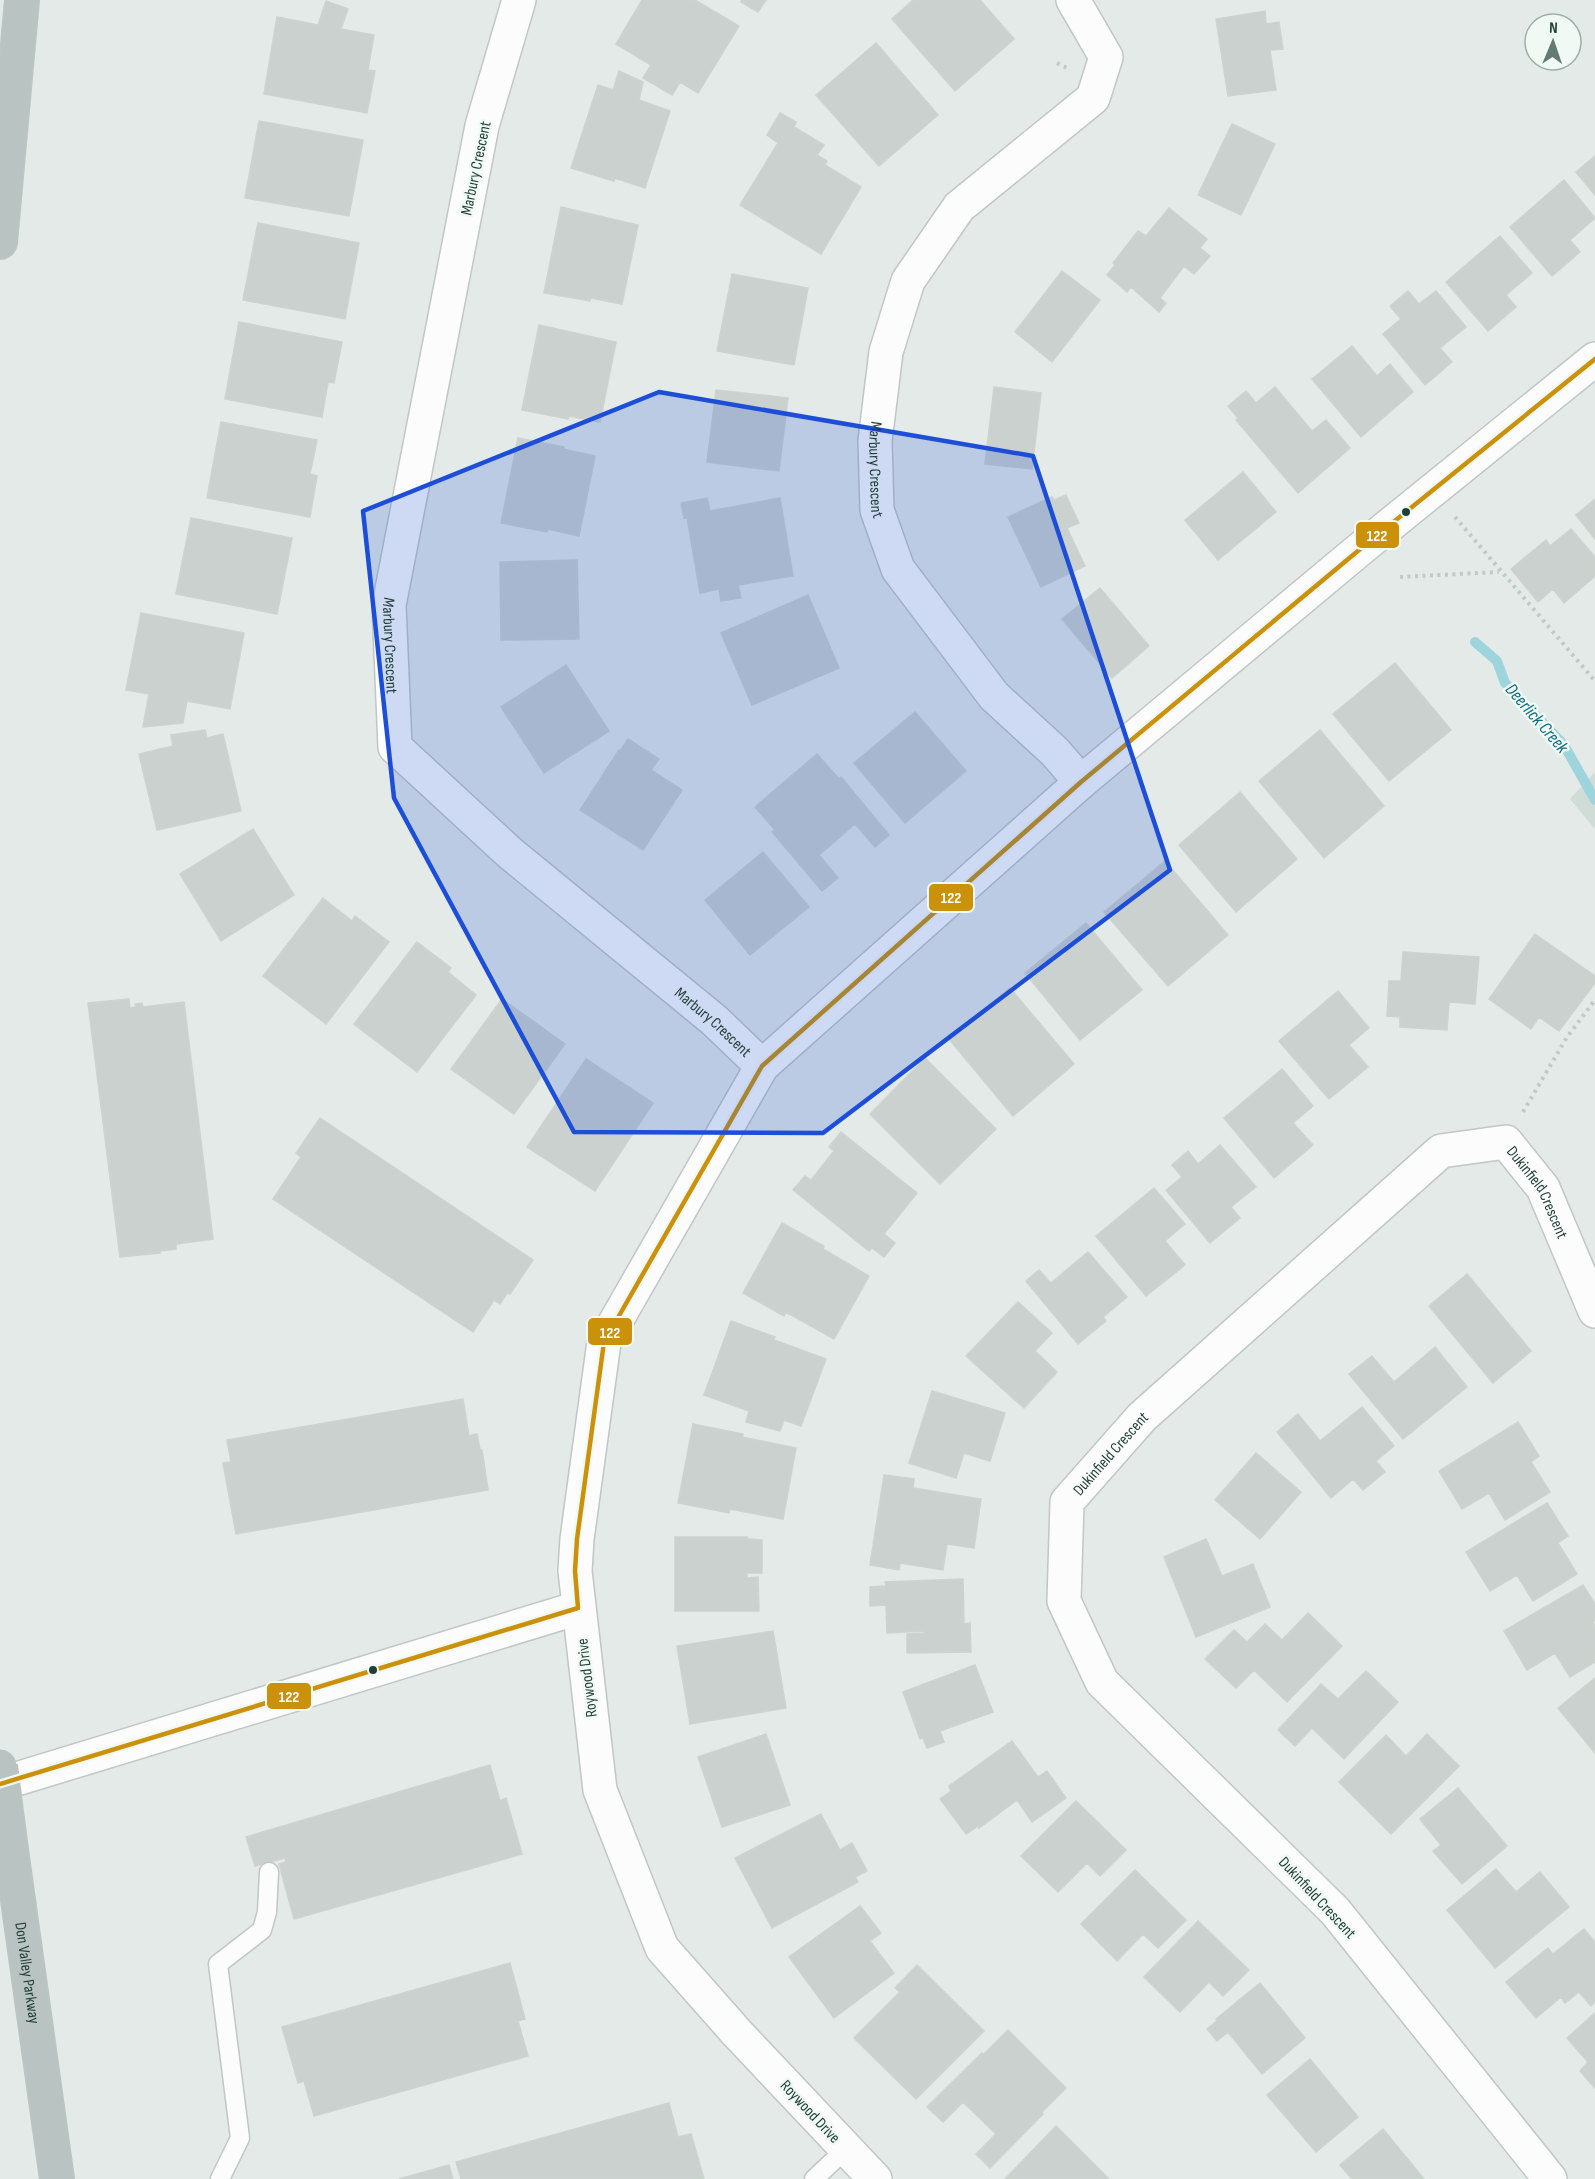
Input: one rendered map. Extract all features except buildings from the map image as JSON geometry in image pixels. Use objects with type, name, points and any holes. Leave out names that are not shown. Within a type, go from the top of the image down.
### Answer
[{"type":"highway","points":[[0,242],[22,0]]},
{"type":"highway","name":"Don Valley Parkway","points":[[0,1766],[57,2179]]},
{"type":"street","name":"Marbury Crescent","points":[[519,0],[482,126],[389,605],[395,747],[510,853],[714,1020],[762,1066]]},
{"type":"street","name":"Marbury Crescent","points":[[1073,0],[1106,57],[1093,98],[960,207],[908,281],[886,352],[875,441],[877,510],[898,569],[994,696],[1054,752],[1081,782]]},
{"type":"street","name":"Roywood Drive","points":[[875,2179],[737,2033],[662,1948],[600,1790],[575,1571],[577,1539],[604,1342],[762,1066],[1081,782],[1365,545],[1595,359]]},
{"type":"street","name":"Dukinfield Crescent","points":[[1550,2179],[1335,1911],[1102,1682],[1064,1601],[1067,1502],[1142,1418],[1441,1151],[1506,1142],[1543,1188],[1595,1311]]},
{"type":"street","points":[[0,1784],[578,1608]]},
{"type":"lane","points":[[220,2179],[240,2138],[218,1964],[262,1930],[267,1912],[269,1872]]},
{"type":"lane","points":[[814,2179],[846,2149]]},
{"type":"path","points":[[1433,491],[1595,681]]},
{"type":"path","points":[[1400,577],[1500,572]]},
{"type":"path","points":[[1506,1142],[1567,1036],[1595,1000]]},
{"type":"highlighted area","points":[[659,392],[1033,456],[1170,870],[823,1133],[574,1132],[394,798],[363,511]]},
{"type":"shaded area","points":[[1595,772],[1595,829],[1570,799]]},
{"type":"waterway","name":"Deerlick Creek","points":[[1475,642],[1497,661],[1505,683],[1564,745],[1595,800]]},
{"type":"transit line","name":"122","points":[[578,1608],[575,1571],[577,1539],[604,1342],[762,1066],[1081,782],[1365,545],[1595,359]]},
{"type":"transit line","name":"122","points":[[0,1784],[578,1608]]}]
